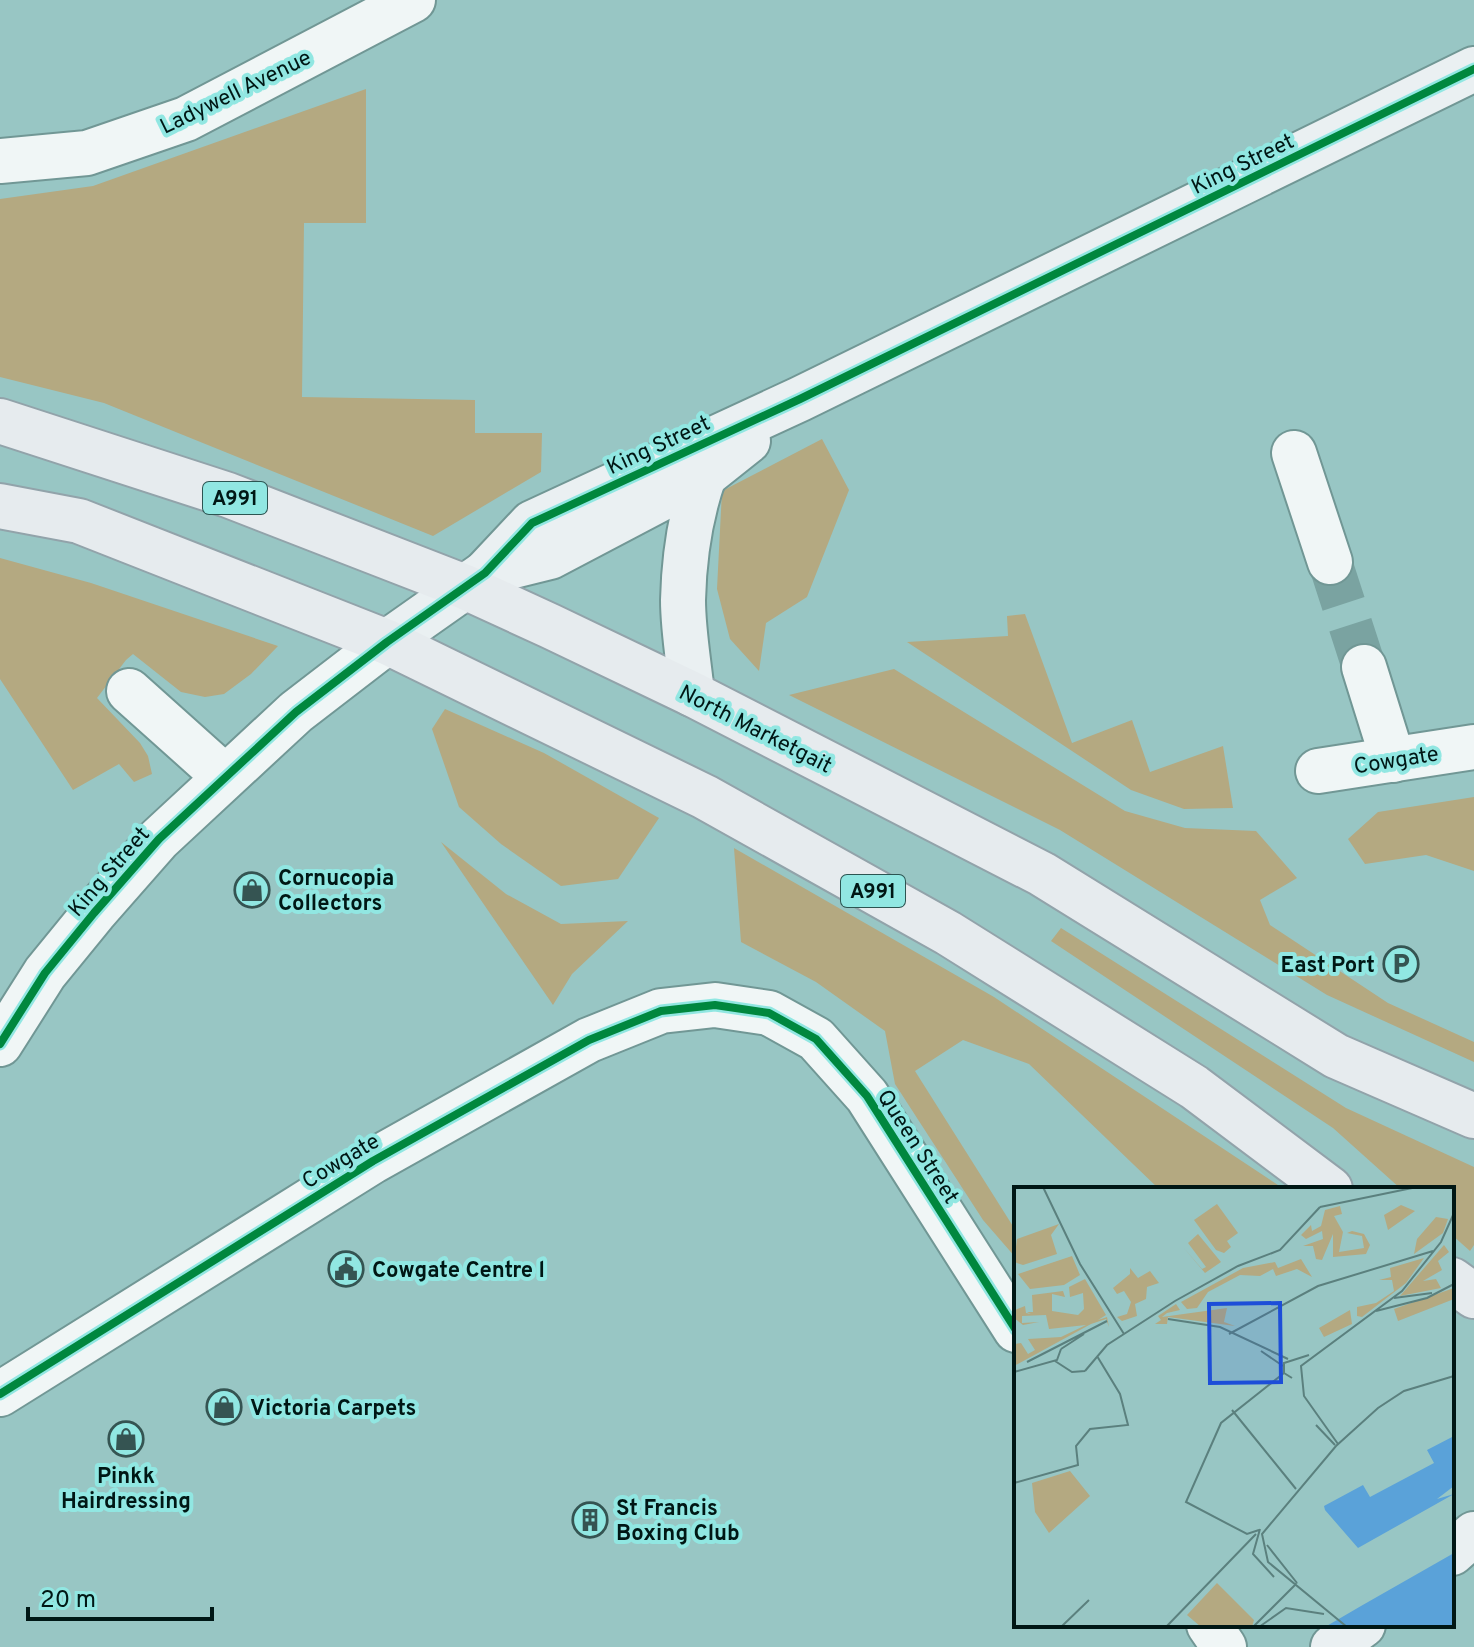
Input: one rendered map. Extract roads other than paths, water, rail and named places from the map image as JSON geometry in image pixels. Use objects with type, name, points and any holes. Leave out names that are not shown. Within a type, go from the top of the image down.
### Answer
[{"type":"main road","name":"North Marketgait","points":[[0,421],[475,580],[550,626],[692,694],[1042,874],[1336,1056],[1474,1116]]},
{"type":"main road","name":"A991","points":[[0,506],[79,521],[387,642],[705,797],[948,933],[1194,1087],[1327,1187]]},
{"type":"main road","points":[[1454,1281],[1474,1296]]},
{"type":"street","name":"Ladywell Avenue","points":[[0,161],[87,153],[186,119],[413,0]]},
{"type":"street","name":"King Street","points":[[0,1044],[45,973],[159,839],[296,712],[475,580],[532,523],[800,399],[1474,69]]},
{"type":"street","name":"King Street","points":[[475,580],[550,557],[704,476],[800,399]]},
{"type":"street","points":[[1294,453],[1330,562]]},
{"type":"street","points":[[692,694],[683,602],[686,547],[694,504],[704,476]]},
{"type":"street","points":[[1364,667],[1393,760]]},
{"type":"street","points":[[129,691],[225,777]]},
{"type":"street","name":"Cowgate","points":[[1318,771],[1474,747]]},
{"type":"street","name":"Cowgate","points":[[1,1392],[373,1161],[589,1040],[661,1011],[715,1005]]},
{"type":"street","name":"Queen Street","points":[[715,1005],[769,1013],[816,1039],[867,1096],[1014,1327]]},
{"type":"street","points":[[1454,1551],[1474,1534]]},
{"type":"street","points":[[1454,1581],[1474,1574]]},
{"type":"street","points":[[1210,1627],[1224,1647]]},
{"type":"street","points":[[1333,1647],[1360,1627]]},
{"type":"tunnel","points":[[1330,562],[1364,667]]},
{"type":"place","name":"Cornucopia Collectors","points":[[252,890]]},
{"type":"place","name":"East Port","points":[[1401,964]]},
{"type":"place","name":"Cowgate Centre l","points":[[346,1269]]},
{"type":"place","name":"Victoria Carpets","points":[[224,1407]]},
{"type":"place","name":"Pinkk Hairdressing","points":[[126,1439]]},
{"type":"place","name":"St Francis Boxing Club","points":[[590,1520]]}]
